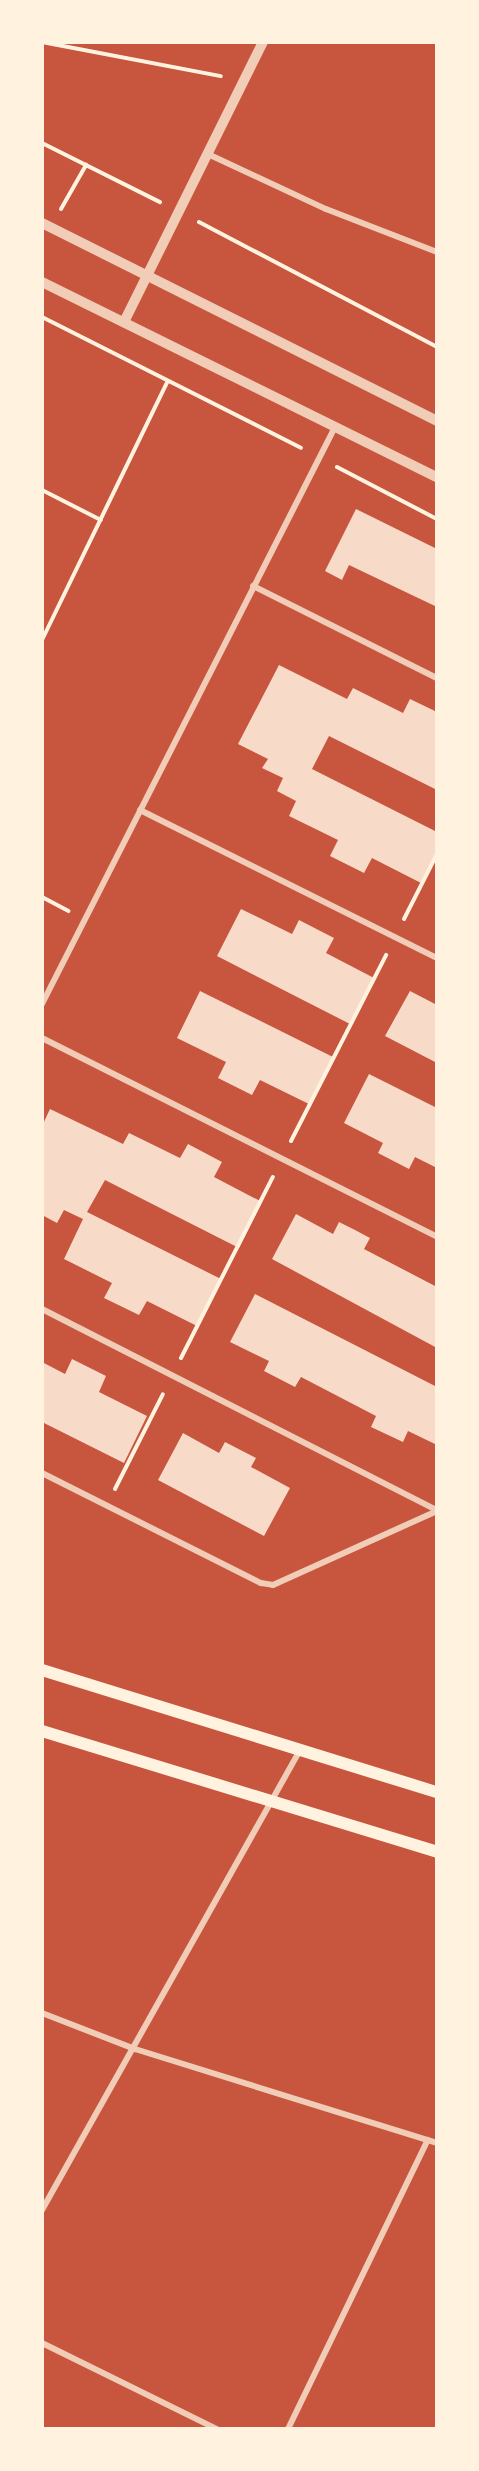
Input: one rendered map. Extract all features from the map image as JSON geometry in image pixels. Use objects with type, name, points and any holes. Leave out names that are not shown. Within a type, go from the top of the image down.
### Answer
[{"type":"main road","points":[[42,1670],[437,1792]]},
{"type":"main road","points":[[42,1731],[437,1852]]},
{"type":"street","points":[[124,322],[146,274],[181,213],[210,155],[264,42]]},
{"type":"street","points":[[210,155],[326,210],[437,252]]},
{"type":"street","points":[[46,225],[437,421]]},
{"type":"street","points":[[42,282],[437,477]]},
{"type":"street","points":[[42,1004],[335,427]]},
{"type":"street","points":[[254,586],[437,678]]},
{"type":"street","points":[[140,810],[437,958]]},
{"type":"street","points":[[42,1038],[437,1237]]},
{"type":"street","points":[[42,1309],[437,1511]]},
{"type":"street","points":[[42,1473],[261,1583],[273,1585],[437,1511]]},
{"type":"street","points":[[42,2210],[135,2049],[300,1750]]},
{"type":"street","points":[[42,2013],[135,2049],[437,2143]]},
{"type":"street","points":[[288,2429],[428,2140]]},
{"type":"street","points":[[42,2343],[217,2429]]},
{"type":"path","points":[[42,42],[246,81]]},
{"type":"path","points":[[42,143],[437,347]]},
{"type":"path","points":[[46,225],[86,165]]},
{"type":"path","points":[[42,317],[437,519]]},
{"type":"path","points":[[42,640],[168,381]]},
{"type":"path","points":[[42,490],[101,520]]},
{"type":"path","points":[[42,897],[84,920]]},
{"type":"building","points":[[356,509],[437,549],[437,607],[349,565],[342,580],[325,571]]},
{"type":"building","points":[[279,665],[347,699],[353,688],[403,713],[410,699],[437,712],[437,790],[329,736],[312,769],[437,832],[437,855],[423,884],[372,858],[364,873],[330,856],[338,840],[289,816],[296,801],[277,791],[283,778],[262,768],[268,759],[238,744]]},
{"type":"building","points":[[241,909],[292,934],[299,920],[334,938],[326,953],[374,978],[350,1024],[217,956]]},
{"type":"building","points":[[200,991],[335,1058],[311,1105],[260,1080],[252,1095],[218,1078],[226,1062],[177,1038]]},
{"type":"building","points":[[410,991],[437,1005],[437,1063],[385,1036]]},
{"type":"building","points":[[369,1074],[437,1108],[437,1168],[415,1157],[409,1169],[378,1153],[383,1143],[344,1123]]},
{"type":"building","points":[[50,1109],[123,1144],[129,1133],[180,1158],[188,1144],[222,1162],[214,1177],[262,1202],[239,1248],[105,1180],[87,1212],[221,1279],[197,1326],[147,1301],[139,1315],[104,1298],[112,1283],[64,1259],[83,1219],[64,1210],[57,1223],[42,1215],[42,1126]]},
{"type":"building","points":[[296,1214],[333,1234],[339,1222],[355,1230],[370,1238],[364,1249],[437,1287],[437,1348],[272,1259]]},
{"type":"building","points":[[255,1294],[437,1387],[437,1445],[408,1431],[403,1442],[371,1427],[376,1416],[301,1377],[295,1387],[264,1371],[269,1361],[230,1342]]},
{"type":"building","points":[[72,1359],[106,1376],[99,1392],[147,1416],[124,1463],[42,1422],[42,1362],[65,1374]]},
{"type":"building","points":[[183,1433],[219,1453],[225,1442],[256,1458],[251,1467],[290,1488],[264,1536],[158,1480]]}]
